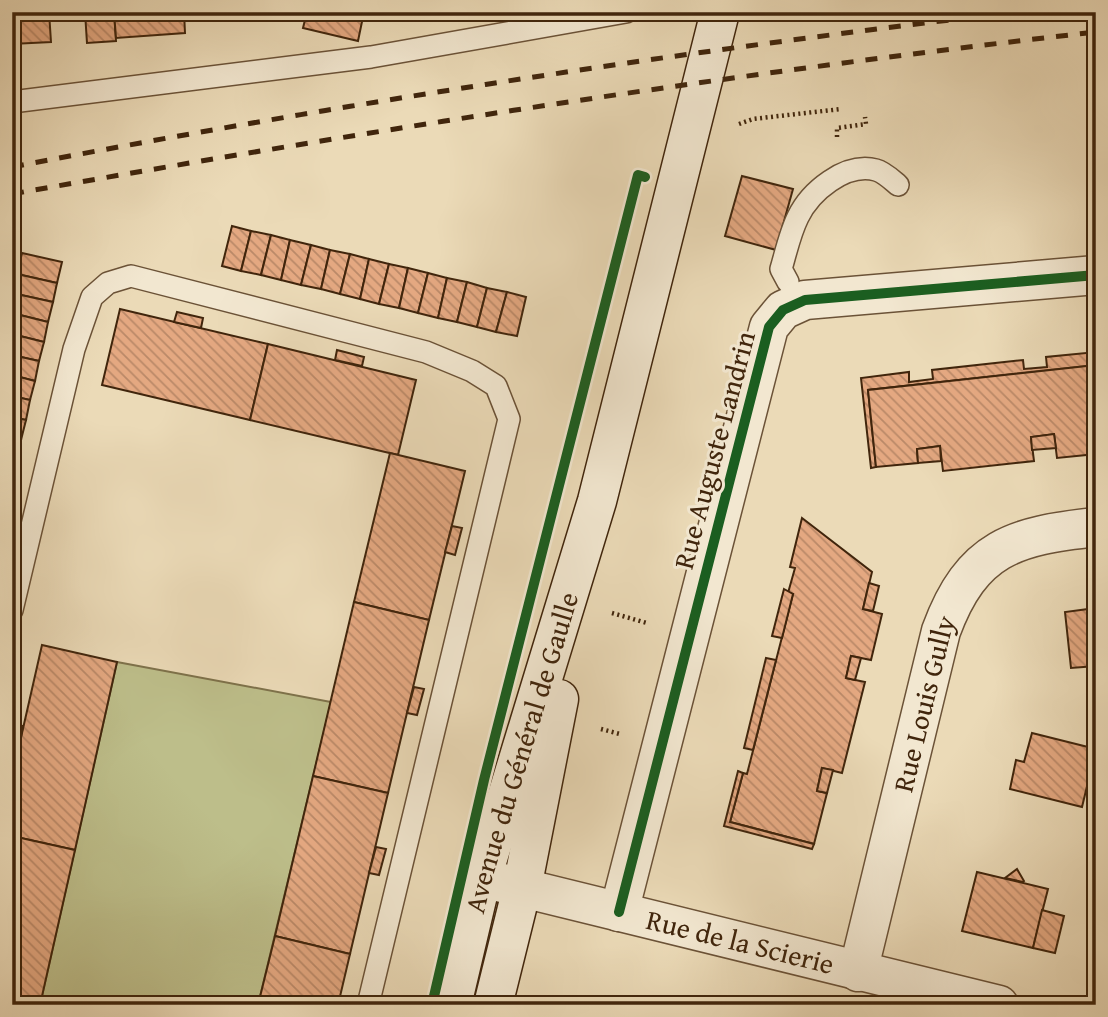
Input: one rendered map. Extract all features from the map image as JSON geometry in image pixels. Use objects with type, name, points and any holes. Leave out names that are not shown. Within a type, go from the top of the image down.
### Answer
[{"type":"street","name":"Avenue du Général de Gaulle","points":[[452,1005],[482,877],[597,501],[720,12]]},
{"type":"street","name":"Rue Auguste Landrin","points":[[619,912],[769,327],[783,310],[806,300],[1096,275]]},
{"type":"street","name":"Avenue du Général de Gaulle","points":[[493,1005],[522,888],[597,501]]},
{"type":"street","name":"Rue Louis Gully","points":[[858,972],[941,631],[951,603],[964,584],[1008,545],[1037,534],[1096,527]]},
{"type":"street","name":"Rue de la Scierie","points":[[482,877],[999,1005]]},
{"type":"lane","points":[[12,102],[371,57],[626,12]]},
{"type":"lane","points":[[788,282],[781,269],[797,219],[805,204],[820,189],[834,177],[865,169],[878,170],[898,185]]},
{"type":"lane","points":[[12,610],[74,349],[92,297],[108,283],[131,276],[426,352],[471,371],[496,386],[509,419],[369,1005]]},
{"type":"path","points":[[735,130],[744,121],[841,109]]},
{"type":"green space","points":[[117,662],[331,702],[258,1005],[40,1005]]},
{"type":"building","points":[[12,12],[49,12],[51,42],[12,44]]},
{"type":"building","points":[[85,12],[114,12],[116,41],[87,43]]},
{"type":"building","points":[[114,12],[184,12],[185,33],[116,38]]},
{"type":"building","points":[[307,12],[364,12],[358,41],[303,28]]},
{"type":"building","points":[[742,176],[793,189],[776,250],[725,236]]},
{"type":"building","points":[[232,226],[251,231],[241,271],[222,266]]},
{"type":"building","points":[[251,231],[271,235],[261,275],[241,271]]},
{"type":"building","points":[[271,235],[290,240],[281,280],[261,275]]},
{"type":"building","points":[[290,240],[311,245],[301,285],[281,280]]},
{"type":"building","points":[[311,245],[330,250],[321,289],[301,285]]},
{"type":"building","points":[[330,250],[350,254],[340,294],[321,289]]},
{"type":"building","points":[[22,253],[62,262],[57,283],[17,274]]},
{"type":"building","points":[[350,254],[369,259],[360,299],[340,294]]},
{"type":"building","points":[[369,259],[389,264],[379,304],[360,299]]},
{"type":"building","points":[[389,264],[408,268],[399,308],[379,304]]},
{"type":"building","points":[[408,268],[428,273],[418,313],[399,308]]},
{"type":"building","points":[[428,273],[447,278],[438,318],[418,313]]},
{"type":"building","points":[[17,274],[57,283],[53,302],[12,293]]},
{"type":"building","points":[[447,278],[467,282],[457,322],[438,318]]},
{"type":"building","points":[[467,282],[487,288],[477,327],[457,322]]},
{"type":"building","points":[[487,288],[507,292],[496,332],[477,327]]},
{"type":"building","points":[[507,292],[526,297],[517,336],[496,332]]},
{"type":"building","points":[[12,293],[53,302],[48,322],[12,313]]},
{"type":"building","points":[[120,309],[268,344],[250,420],[102,385]]},
{"type":"building","points":[[177,312],[203,318],[201,328],[174,322]]},
{"type":"building","points":[[12,313],[48,322],[44,342],[12,334]]},
{"type":"building","points":[[12,334],[44,342],[39,361],[12,355]]},
{"type":"building","points":[[268,344],[416,380],[398,455],[250,420]]},
{"type":"building","points":[[337,350],[364,357],[362,366],[335,360]]},
{"type":"building","points":[[1096,352],[1096,365],[868,390],[876,467],[871,468],[861,378],[909,372],[909,382],[933,379],[932,370],[1023,360],[1024,369],[1047,367],[1046,357]]},
{"type":"building","points":[[12,355],[39,361],[35,381],[12,375]]},
{"type":"building","points":[[1096,365],[1096,454],[1057,458],[1054,434],[1031,437],[1034,461],[943,471],[940,446],[917,449],[918,463],[876,467],[868,390]]},
{"type":"building","points":[[12,375],[35,381],[30,400],[12,396]]},
{"type":"building","points":[[12,396],[30,400],[26,420],[12,417]]},
{"type":"building","points":[[12,417],[26,420],[21,440],[12,437]]},
{"type":"building","points":[[1054,434],[1056,448],[1032,450],[1031,437]]},
{"type":"building","points":[[12,437],[21,440],[17,459],[12,458]]},
{"type":"building","points":[[940,446],[941,461],[918,463],[917,449]]},
{"type":"building","points":[[390,453],[465,471],[429,620],[354,602]]},
{"type":"building","points":[[802,518],[872,572],[863,609],[882,614],[871,660],[851,656],[846,678],[865,682],[842,773],[822,768],[817,791],[827,793],[814,844],[730,822],[743,773],[747,774],[793,594],[788,593],[795,568],[790,567]]},
{"type":"building","points":[[452,526],[462,528],[455,555],[445,552]]},
{"type":"building","points":[[869,583],[879,586],[873,611],[863,609]]},
{"type":"building","points":[[784,589],[793,594],[782,638],[772,636]]},
{"type":"building","points":[[354,602],[429,620],[388,793],[313,776]]},
{"type":"building","points":[[1096,608],[1096,666],[1071,668],[1065,612]]},
{"type":"building","points":[[42,645],[117,662],[75,850],[12,836],[12,777]]},
{"type":"building","points":[[851,656],[861,658],[855,680],[846,678]]},
{"type":"building","points":[[766,658],[776,660],[753,750],[744,748]]},
{"type":"building","points":[[414,687],[424,689],[417,715],[407,713]]},
{"type":"building","points":[[13,724],[23,726],[18,753],[12,752]]},
{"type":"building","points":[[1032,733],[1096,749],[1082,807],[1010,789],[1016,760],[1024,762]]},
{"type":"building","points":[[822,768],[833,770],[827,793],[817,791]]},
{"type":"building","points":[[738,771],[743,773],[730,822],[814,844],[812,849],[724,826]]},
{"type":"building","points":[[313,776],[388,793],[350,954],[275,936]]},
{"type":"building","points":[[12,836],[75,850],[40,1005],[12,1005]]},
{"type":"building","points":[[376,847],[386,849],[379,875],[369,873]]},
{"type":"building","points":[[1017,869],[1023,882],[1005,878]]},
{"type":"building","points":[[977,872],[1048,889],[1033,948],[962,931]]},
{"type":"building","points":[[1042,910],[1064,916],[1055,953],[1033,948]]},
{"type":"building","points":[[275,936],[350,954],[338,1005],[258,1005]]},
{"type":"railway","points":[[12,167],[262,121],[513,80],[1017,12]]},
{"type":"railway","points":[[12,194],[552,104],[1096,32]]},
{"type":"cycle path","points":[[432,1005],[484,780],[638,175],[645,177]]},
{"type":"cycle path","points":[[619,912],[769,327],[783,310],[805,300],[1096,275]]}]
